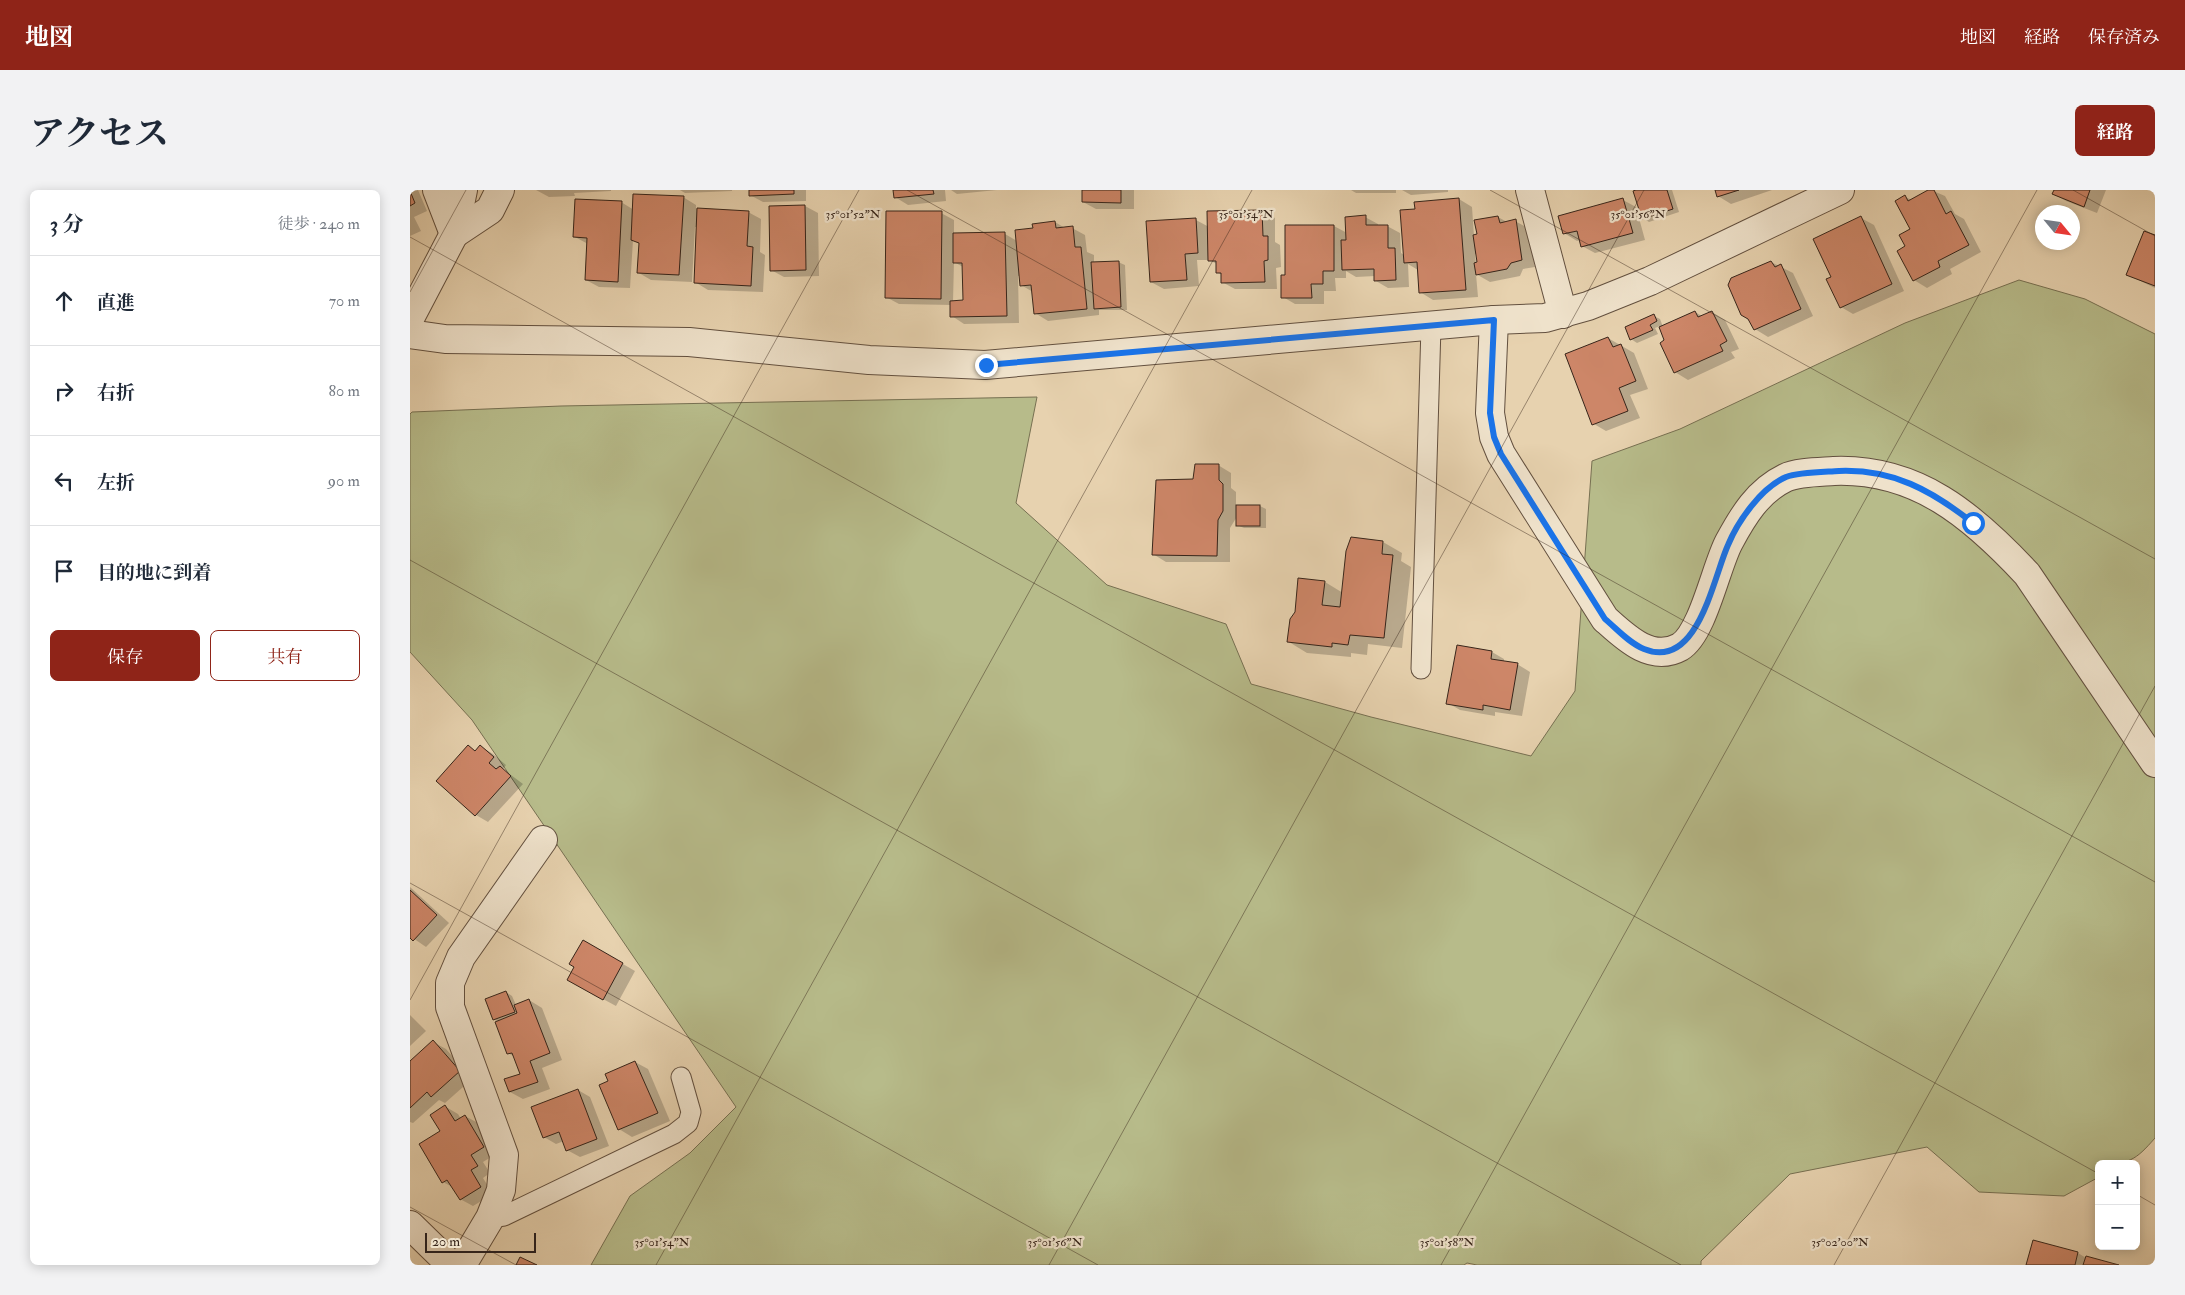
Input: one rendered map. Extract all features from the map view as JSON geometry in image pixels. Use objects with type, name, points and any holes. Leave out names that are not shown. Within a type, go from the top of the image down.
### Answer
[{"type":"street","points":[[437,190],[454,234]]},
{"type":"street","points":[[410,318],[454,234],[463,190]]},
{"type":"street","points":[[454,234],[490,210],[500,190]]},
{"type":"street","points":[[1530,190],[1563,314]]},
{"type":"street","points":[[410,334],[445,339],[689,342],[869,360],[986,365],[1494,320],[1545,318],[1588,306],[1650,281],[1840,190]]},
{"type":"street","points":[[1494,320],[1490,413],[1494,437],[1501,454],[1605,619],[1624,637],[1644,649],[1663,652],[1681,646],[1697,626],[1728,544],[1749,507],[1762,494],[1786,477],[1821,472],[1858,470],[1886,475],[1915,484],[1945,501],[2007,552],[2032,582],[2155,763]]},
{"type":"street","points":[[462,1265],[490,1218],[501,1190],[504,1155],[450,1007],[450,983],[461,957],[543,840]]},
{"type":"street","points":[[410,1225],[451,1265]]},
{"type":"lane","points":[[1421,669],[1431,326]]},
{"type":"lane","points":[[490,1218],[504,1216],[674,1134],[688,1123],[690,1112],[681,1077]]},
{"type":"green space","points":[[2019,280],[2085,299],[2155,334],[2155,1138],[2142,1152],[2131,1160],[2095,1160],[2095,1179],[2064,1196],[1979,1192],[1927,1147],[1790,1174],[1701,1261],[1701,1265],[1477,1265],[1467,1263],[1464,1265],[591,1265],[630,1196],[690,1153],[736,1107],[472,720],[410,652],[410,414],[412,412],[561,406],[1037,397],[1016,503],[1107,585],[1226,624],[1251,684],[1371,717],[1531,756],[1575,691],[1592,461],[1680,429],[1905,323]]},
{"type":"building","points":[[749,190],[794,190],[794,194],[749,196]]},
{"type":"building","points":[[893,190],[933,190],[934,194],[894,198]]},
{"type":"building","points":[[1082,190],[1121,190],[1121,203],[1082,202]]},
{"type":"building","points":[[1667,190],[1673,209],[1642,219],[1633,191]]},
{"type":"building","points":[[1715,190],[1739,190],[1717,197]]},
{"type":"building","points":[[1928,190],[1934,190],[1946,214],[1951,211],[1969,245],[1938,261],[1940,267],[1913,281],[1897,251],[1905,246],[1899,235],[1910,229],[1895,201],[1905,195],[1908,201]]},
{"type":"building","points":[[2054,190],[2090,190],[2084,207],[2052,194]]},
{"type":"building","points":[[410,191],[415,203],[410,206]]},
{"type":"building","points":[[633,194],[684,196],[679,275],[637,273],[639,243],[631,240]]},
{"type":"building","points":[[1459,198],[1466,290],[1419,293],[1417,262],[1404,263],[1400,210],[1415,209],[1414,202]]},
{"type":"building","points":[[1623,198],[1633,233],[1581,247],[1577,231],[1563,234],[1558,216]]},
{"type":"building","points":[[575,199],[622,201],[618,282],[585,280],[587,238],[573,237]]},
{"type":"building","points":[[805,205],[806,270],[770,271],[769,206]]},
{"type":"building","points":[[697,208],[749,211],[747,246],[753,247],[751,286],[694,283]]},
{"type":"building","points":[[1262,210],[1263,236],[1268,236],[1268,260],[1264,261],[1265,282],[1221,283],[1221,273],[1216,273],[1216,261],[1208,261],[1207,211]]},
{"type":"building","points":[[886,211],[942,211],[941,299],[885,298]]},
{"type":"building","points":[[1366,215],[1366,225],[1388,225],[1388,248],[1395,248],[1396,280],[1374,281],[1374,269],[1342,270],[1341,240],[1346,240],[1345,217]]},
{"type":"building","points":[[1498,216],[1500,223],[1516,219],[1522,260],[1511,263],[1507,269],[1476,275],[1474,263],[1477,262],[1473,235],[1477,234],[1474,220]]},
{"type":"building","points":[[1861,216],[1892,284],[1840,308],[1826,279],[1831,277],[1813,239]]},
{"type":"building","points":[[1196,218],[1198,253],[1185,254],[1187,280],[1150,282],[1146,221]]},
{"type":"building","points":[[1055,221],[1056,228],[1073,226],[1075,247],[1081,247],[1087,309],[1034,314],[1031,285],[1020,286],[1015,230],[1033,228],[1032,224]]},
{"type":"building","points":[[1285,225],[1334,225],[1334,271],[1323,271],[1323,284],[1311,284],[1312,298],[1281,298],[1281,275],[1285,275]]},
{"type":"building","points":[[2144,231],[2155,235],[2155,286],[2126,275]]},
{"type":"building","points":[[1005,232],[1007,316],[950,317],[950,301],[963,300],[962,263],[953,263],[953,233]]},
{"type":"building","points":[[1119,261],[1121,307],[1094,309],[1091,262]]},
{"type":"building","points":[[1771,261],[1775,267],[1781,264],[1801,309],[1754,330],[1748,319],[1741,315],[1728,285],[1731,278]]},
{"type":"building","points":[[1695,311],[1698,317],[1712,311],[1727,341],[1720,345],[1723,351],[1674,373],[1660,343],[1664,340],[1659,327]]},
{"type":"building","points":[[1654,314],[1657,321],[1650,325],[1653,330],[1630,340],[1625,327]]},
{"type":"building","points":[[1608,337],[1613,347],[1621,344],[1636,381],[1619,388],[1628,411],[1592,425],[1565,354]]},
{"type":"building","points":[[1195,464],[1219,464],[1219,480],[1223,484],[1223,511],[1218,520],[1217,556],[1152,555],[1156,480],[1193,479]]},
{"type":"building","points":[[1236,505],[1260,505],[1260,526],[1236,526]]},
{"type":"building","points":[[1351,537],[1383,541],[1382,554],[1393,555],[1384,638],[1350,635],[1348,645],[1332,643],[1332,647],[1287,642],[1290,619],[1295,612],[1298,578],[1325,581],[1322,605],[1340,607],[1346,551]]},
{"type":"building","points":[[1457,645],[1492,651],[1491,659],[1518,663],[1510,710],[1483,705],[1483,710],[1446,704]]},
{"type":"building","points":[[468,745],[475,751],[480,745],[494,757],[489,763],[496,769],[500,766],[511,776],[475,816],[436,781]]},
{"type":"building","points":[[410,890],[437,915],[413,941],[410,938]]},
{"type":"building","points":[[583,940],[623,963],[603,1000],[567,980],[574,967],[569,964]]},
{"type":"building","points":[[506,991],[515,1012],[493,1020],[485,999]]},
{"type":"building","points":[[529,999],[550,1053],[530,1061],[538,1082],[509,1092],[504,1079],[520,1074],[512,1053],[507,1054],[495,1022],[517,1013],[514,1005]]},
{"type":"building","points":[[433,1040],[460,1071],[431,1097],[427,1092],[410,1108],[410,1061]]},
{"type":"building","points":[[635,1061],[658,1113],[618,1130],[599,1085],[608,1081],[605,1074]]},
{"type":"building","points":[[578,1089],[597,1139],[566,1151],[559,1132],[543,1138],[531,1107]]},
{"type":"building","points":[[445,1105],[455,1121],[465,1115],[484,1147],[471,1155],[478,1166],[471,1170],[481,1187],[460,1200],[447,1180],[442,1183],[419,1144],[440,1131],[430,1115]]},
{"type":"building","points":[[2033,1240],[2078,1252],[2075,1265],[2026,1265]]},
{"type":"building","points":[[2086,1256],[2119,1265],[2083,1265]]},
{"type":"building","points":[[520,1257],[537,1265],[516,1265]]},
{"type":"route","points":[[986,365],[1494,320],[1490,413],[1494,437],[1501,454],[1605,619],[1624,637],[1644,649],[1663,652],[1681,646],[1697,626],[1728,544],[1749,507],[1762,494],[1786,477],[1821,472],[1858,470],[1886,475],[1915,484],[1945,501],[1973,523]]}]
